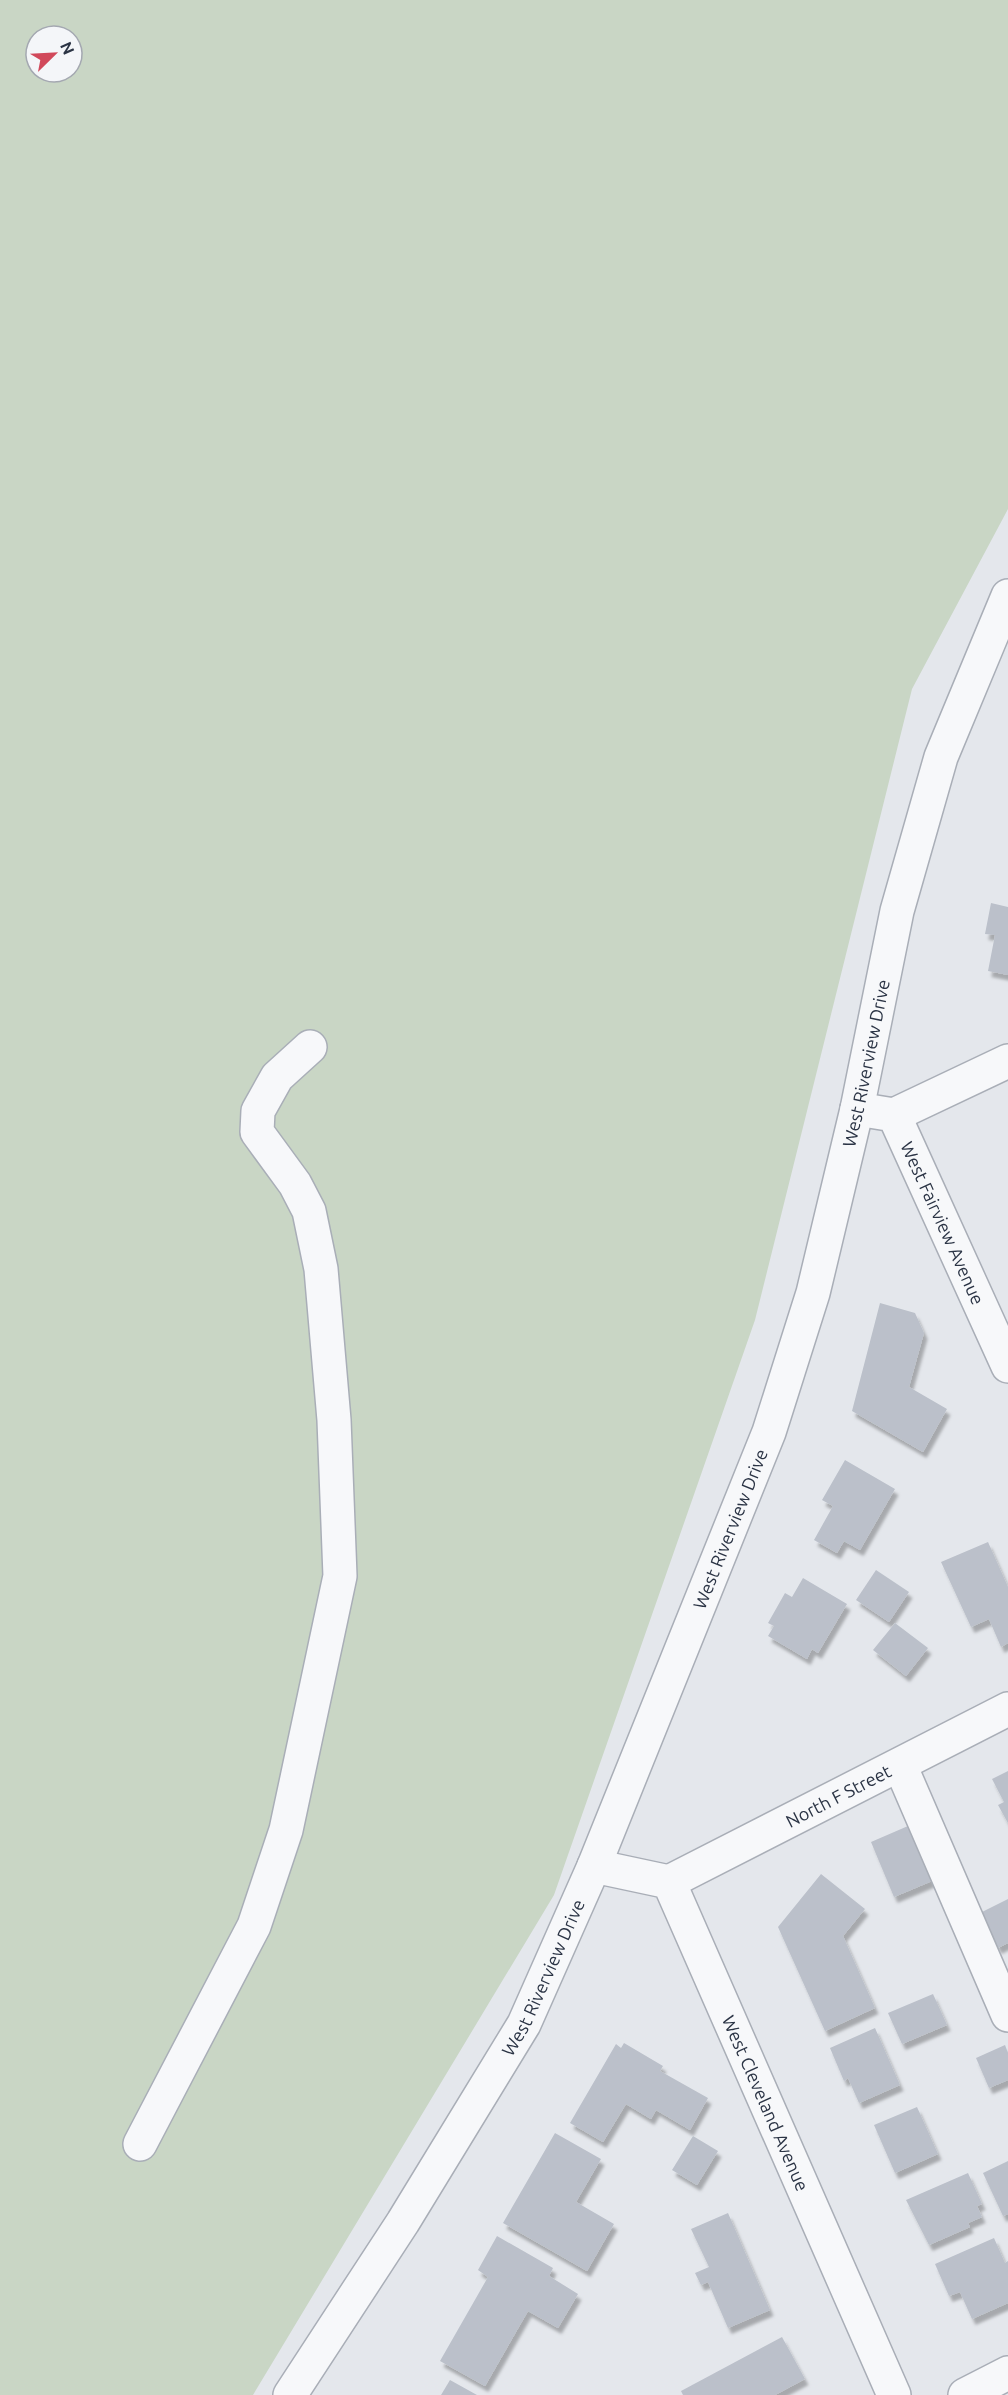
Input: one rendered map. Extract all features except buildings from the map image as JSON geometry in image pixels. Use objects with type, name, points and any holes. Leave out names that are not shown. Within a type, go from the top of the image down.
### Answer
[{"type":"street","name":"West Riverview Drive","points":[[290,2395],[403,2222],[524,2024],[594,1866],[769,1432],[813,1293],[857,1109],[897,911],[940,757],[1008,596]]},
{"type":"street","points":[[140,2144],[255,1926],[286,1830],[340,1576],[334,1420],[321,1269],[309,1211],[295,1184],[257,1132],[258,1111],[277,1077],[310,1047]]},
{"type":"street","points":[[857,1109],[894,1115],[1008,1060]]},
{"type":"street","name":"West Fairview Avenue","points":[[894,1115],[1008,1366]]},
{"type":"street","name":"North F Street","points":[[669,1882],[1008,1709]]},
{"type":"street","points":[[900,1765],[1008,2015]]},
{"type":"street","points":[[594,1866],[669,1882]]},
{"type":"street","name":"West Cleveland Avenue","points":[[669,1882],[894,2395]]},
{"type":"street","points":[[965,2395],[1008,2373]]},
{"type":"green space","points":[[0,0],[1008,0],[1008,509],[912,689],[755,1320],[554,1895],[253,2395],[0,2395]]}]
